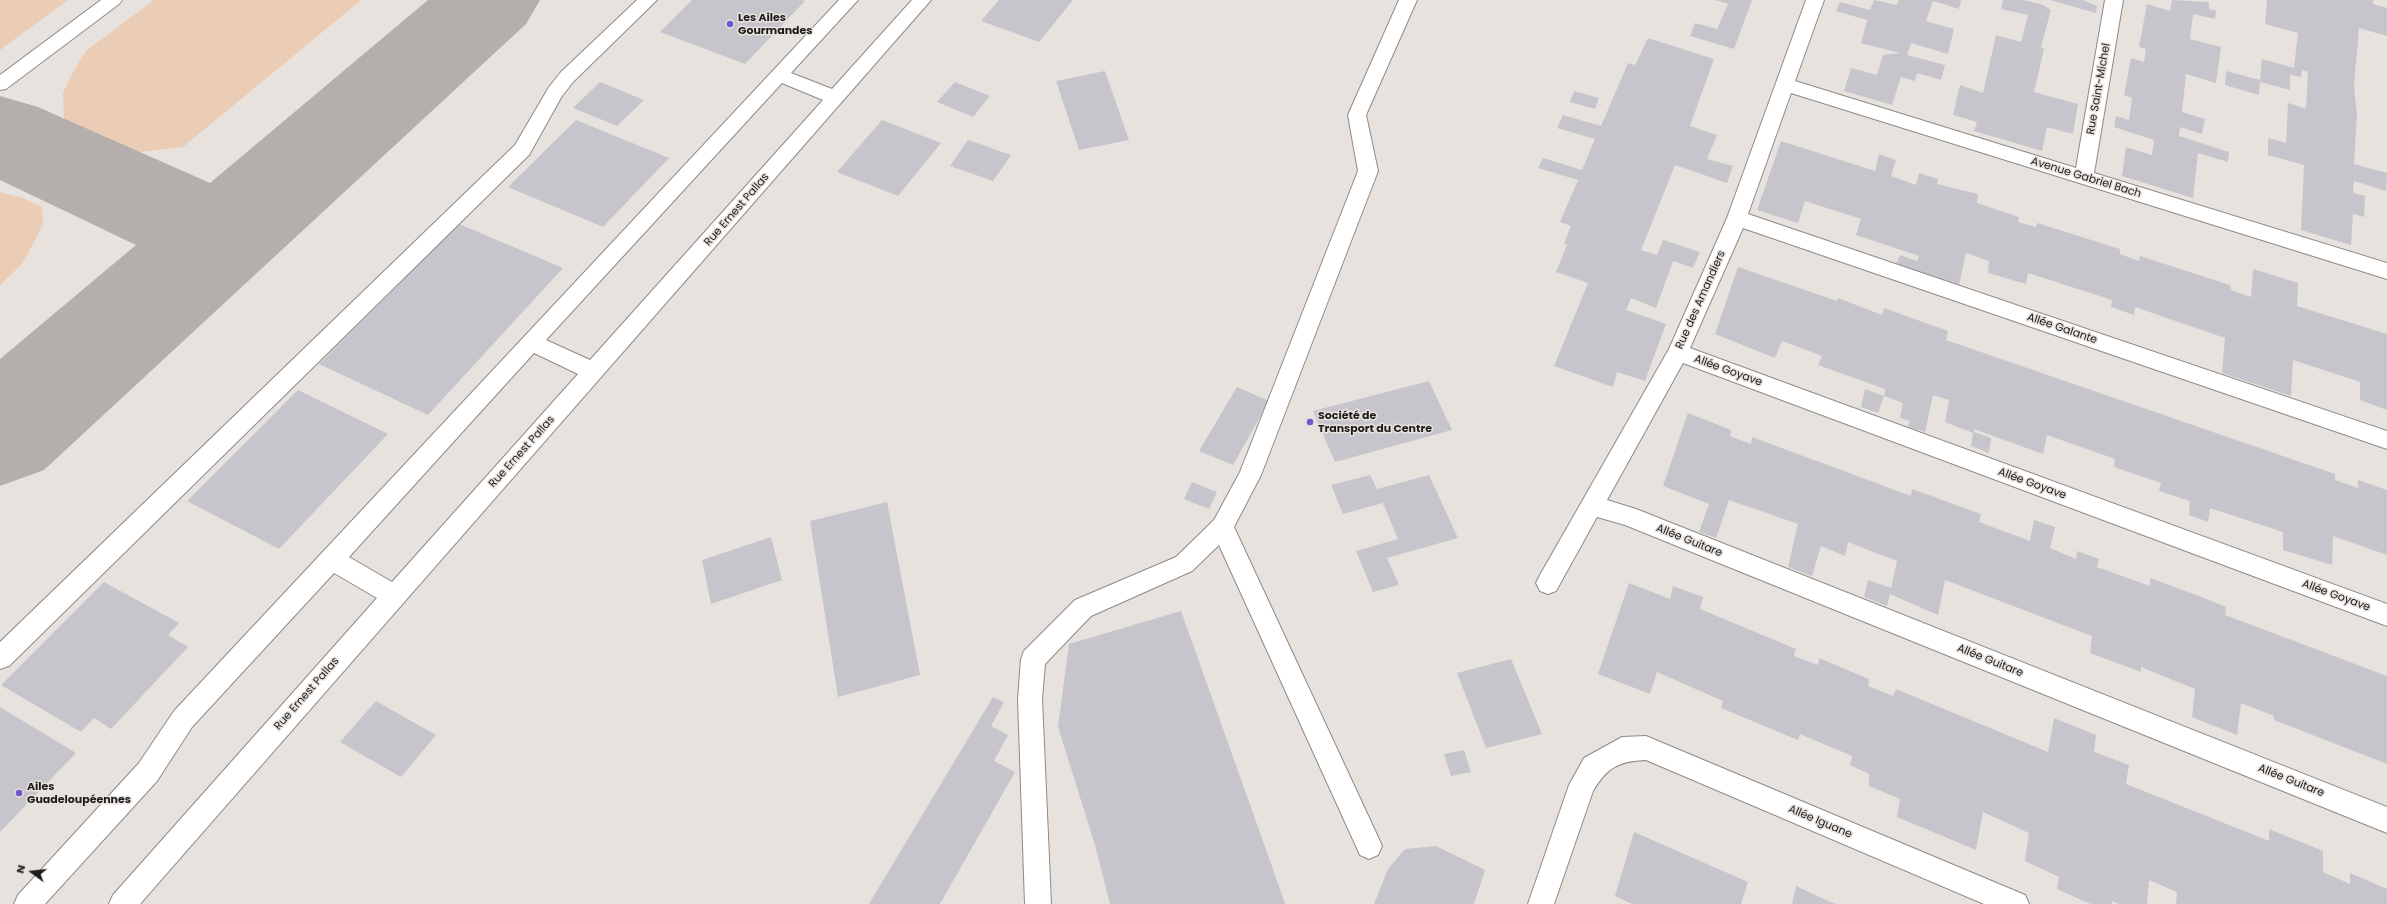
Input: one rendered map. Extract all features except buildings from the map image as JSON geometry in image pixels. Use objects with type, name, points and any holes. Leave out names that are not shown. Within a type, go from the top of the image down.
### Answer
[{"type":"street","points":[[0,84],[113,0]]},
{"type":"street","points":[[0,658],[522,150],[555,92],[567,78],[648,0]]},
{"type":"street","points":[[27,904],[148,772],[183,719],[213,686],[332,560],[531,342],[849,0]]},
{"type":"street","name":"Rue Ernest Pallas","points":[[122,904],[922,0]]},
{"type":"street","points":[[1038,904],[1030,699],[1033,659],[1083,608],[1184,564],[1222,527],[1250,475],[1368,171],[1366,153],[1357,115],[1408,0]]},
{"type":"street","name":"Rue des Amandiers","points":[[1548,583],[1678,352],[1737,218],[1786,85],[1815,0]]},
{"type":"street","name":"Rue Saint-Michel","points":[[2084,177],[2114,0]]},
{"type":"street","points":[[779,75],[836,98]]},
{"type":"street","name":"Avenue Gabriel Bach","points":[[1786,85],[2387,271]]},
{"type":"street","name":"Allée Galante","points":[[1737,218],[2387,440]]},
{"type":"street","points":[[531,342],[594,372]]},
{"type":"street","name":"Allée Goyave","points":[[1678,352],[2387,615]]},
{"type":"street","name":"Allée Guitare","points":[[1592,505],[1628,516],[2387,820]]},
{"type":"street","points":[[1222,527],[1369,846]]},
{"type":"street","points":[[332,560],[394,596]]},
{"type":"street","name":"Allée Iguane","points":[[1542,904],[1582,786],[1593,767],[1622,749],[1646,748],[2013,903]]},
{"type":"shaded area","points":[[0,0],[68,0],[0,50]]},
{"type":"shaded area","points":[[154,0],[361,0],[183,147],[123,154],[78,139],[64,120],[63,93],[73,72],[86,51]]},
{"type":"shaded area","points":[[0,192],[23,198],[42,207],[43,225],[22,264],[0,285]]},
{"type":"taxiway","points":[[191,264],[491,0]]},
{"type":"taxiway","points":[[0,135],[177,216],[186,227],[191,239],[193,251],[191,264]]},
{"type":"taxiway","points":[[0,433],[191,264]]},
{"type":"place","name":"Les Ailes Gourmandes","points":[[730,24]]},
{"type":"place","name":"Société de Transport du Centre","points":[[1310,422]]},
{"type":"place","name":"Ailes Guadeloupéennes","points":[[19,793]]}]
